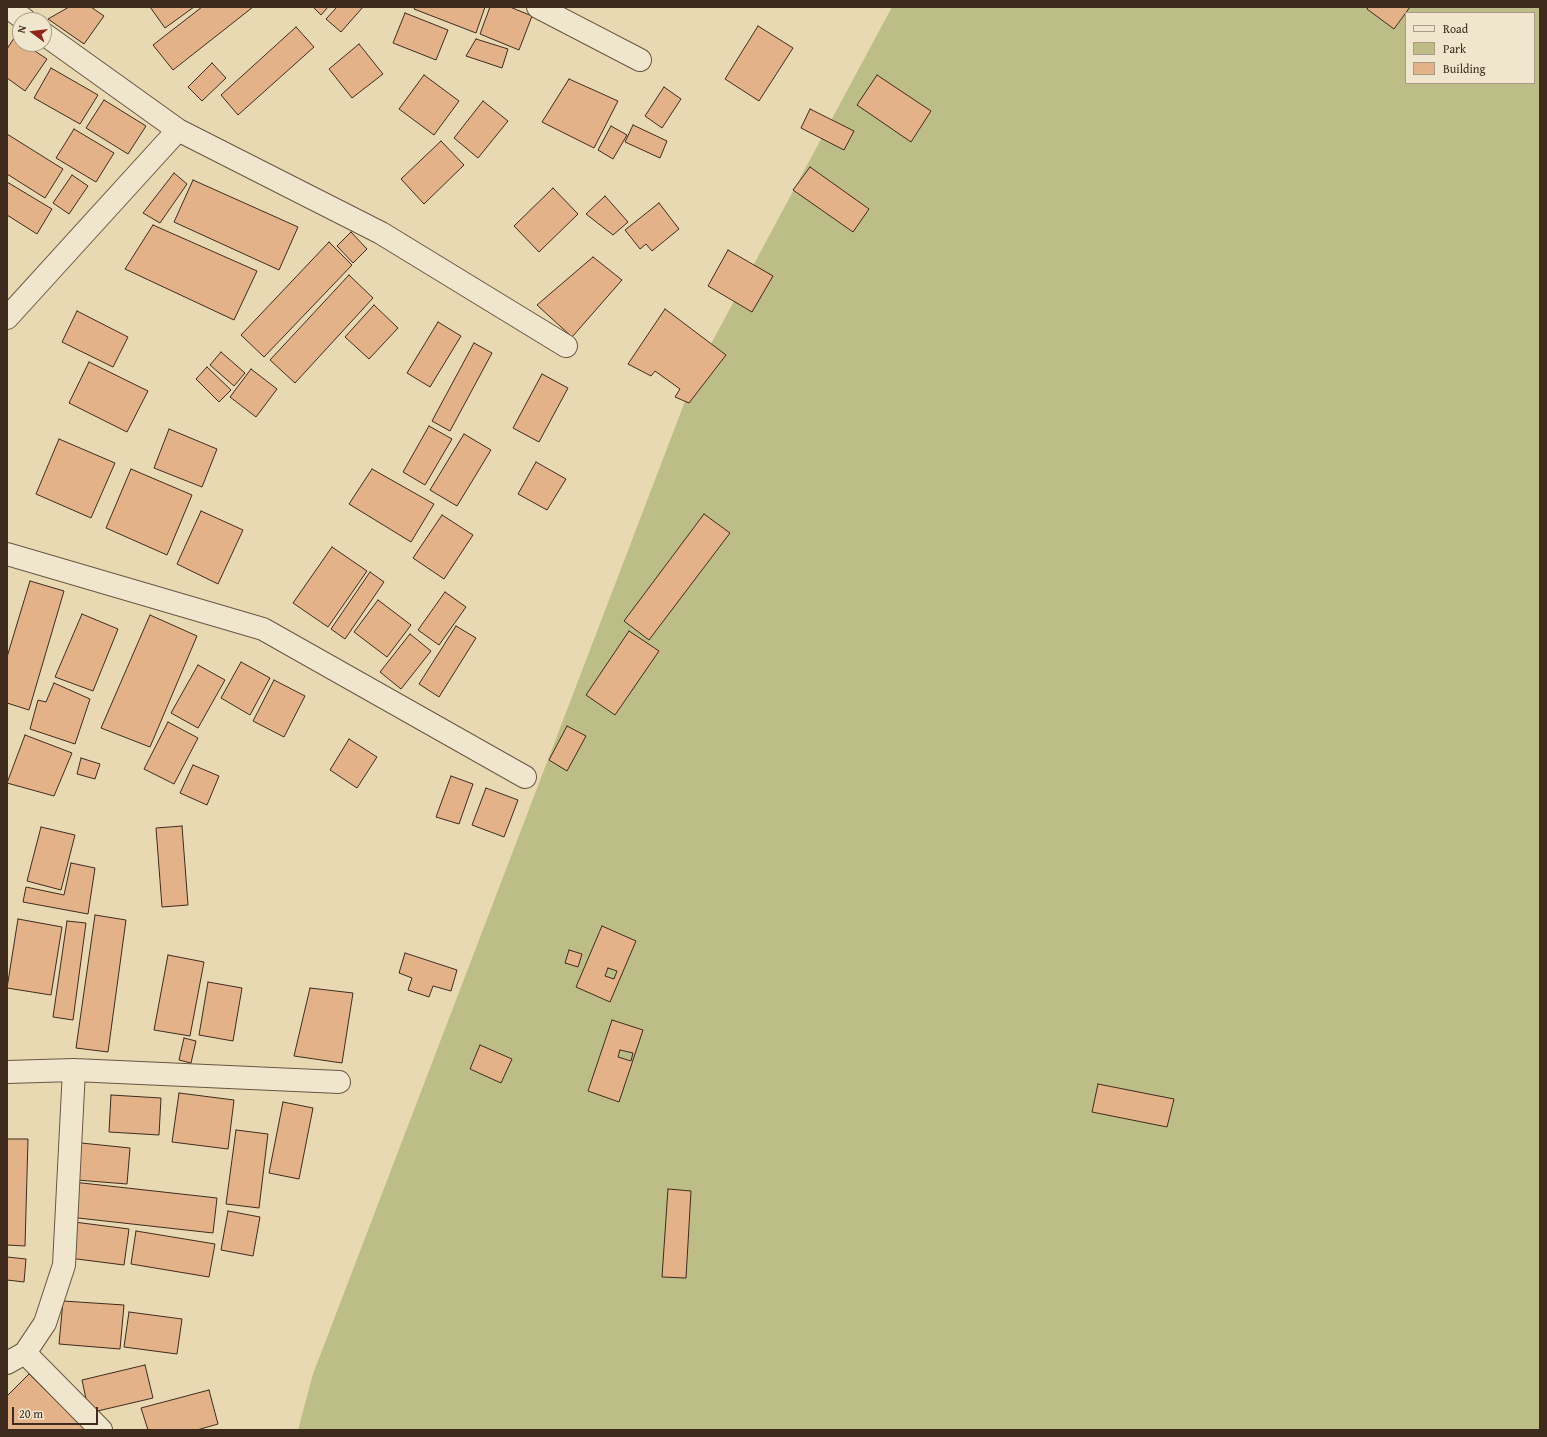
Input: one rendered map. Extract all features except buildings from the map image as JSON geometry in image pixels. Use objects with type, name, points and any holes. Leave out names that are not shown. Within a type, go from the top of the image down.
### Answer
[{"type":"street","points":[[538,7],[640,60]]},
{"type":"street","points":[[52,40],[178,130],[381,233],[566,346]]},
{"type":"street","points":[[7,318],[178,130]]},
{"type":"street","points":[[7,554],[263,629],[525,777]]},
{"type":"street","points":[[7,1072],[74,1070],[339,1082]]},
{"type":"street","points":[[74,1070],[64,1265],[44,1323],[16,1358],[102,1430]]},
{"type":"green space","points":[[892,7],[1540,7],[1540,1430],[298,1430],[313,1374],[697,370]]}]
